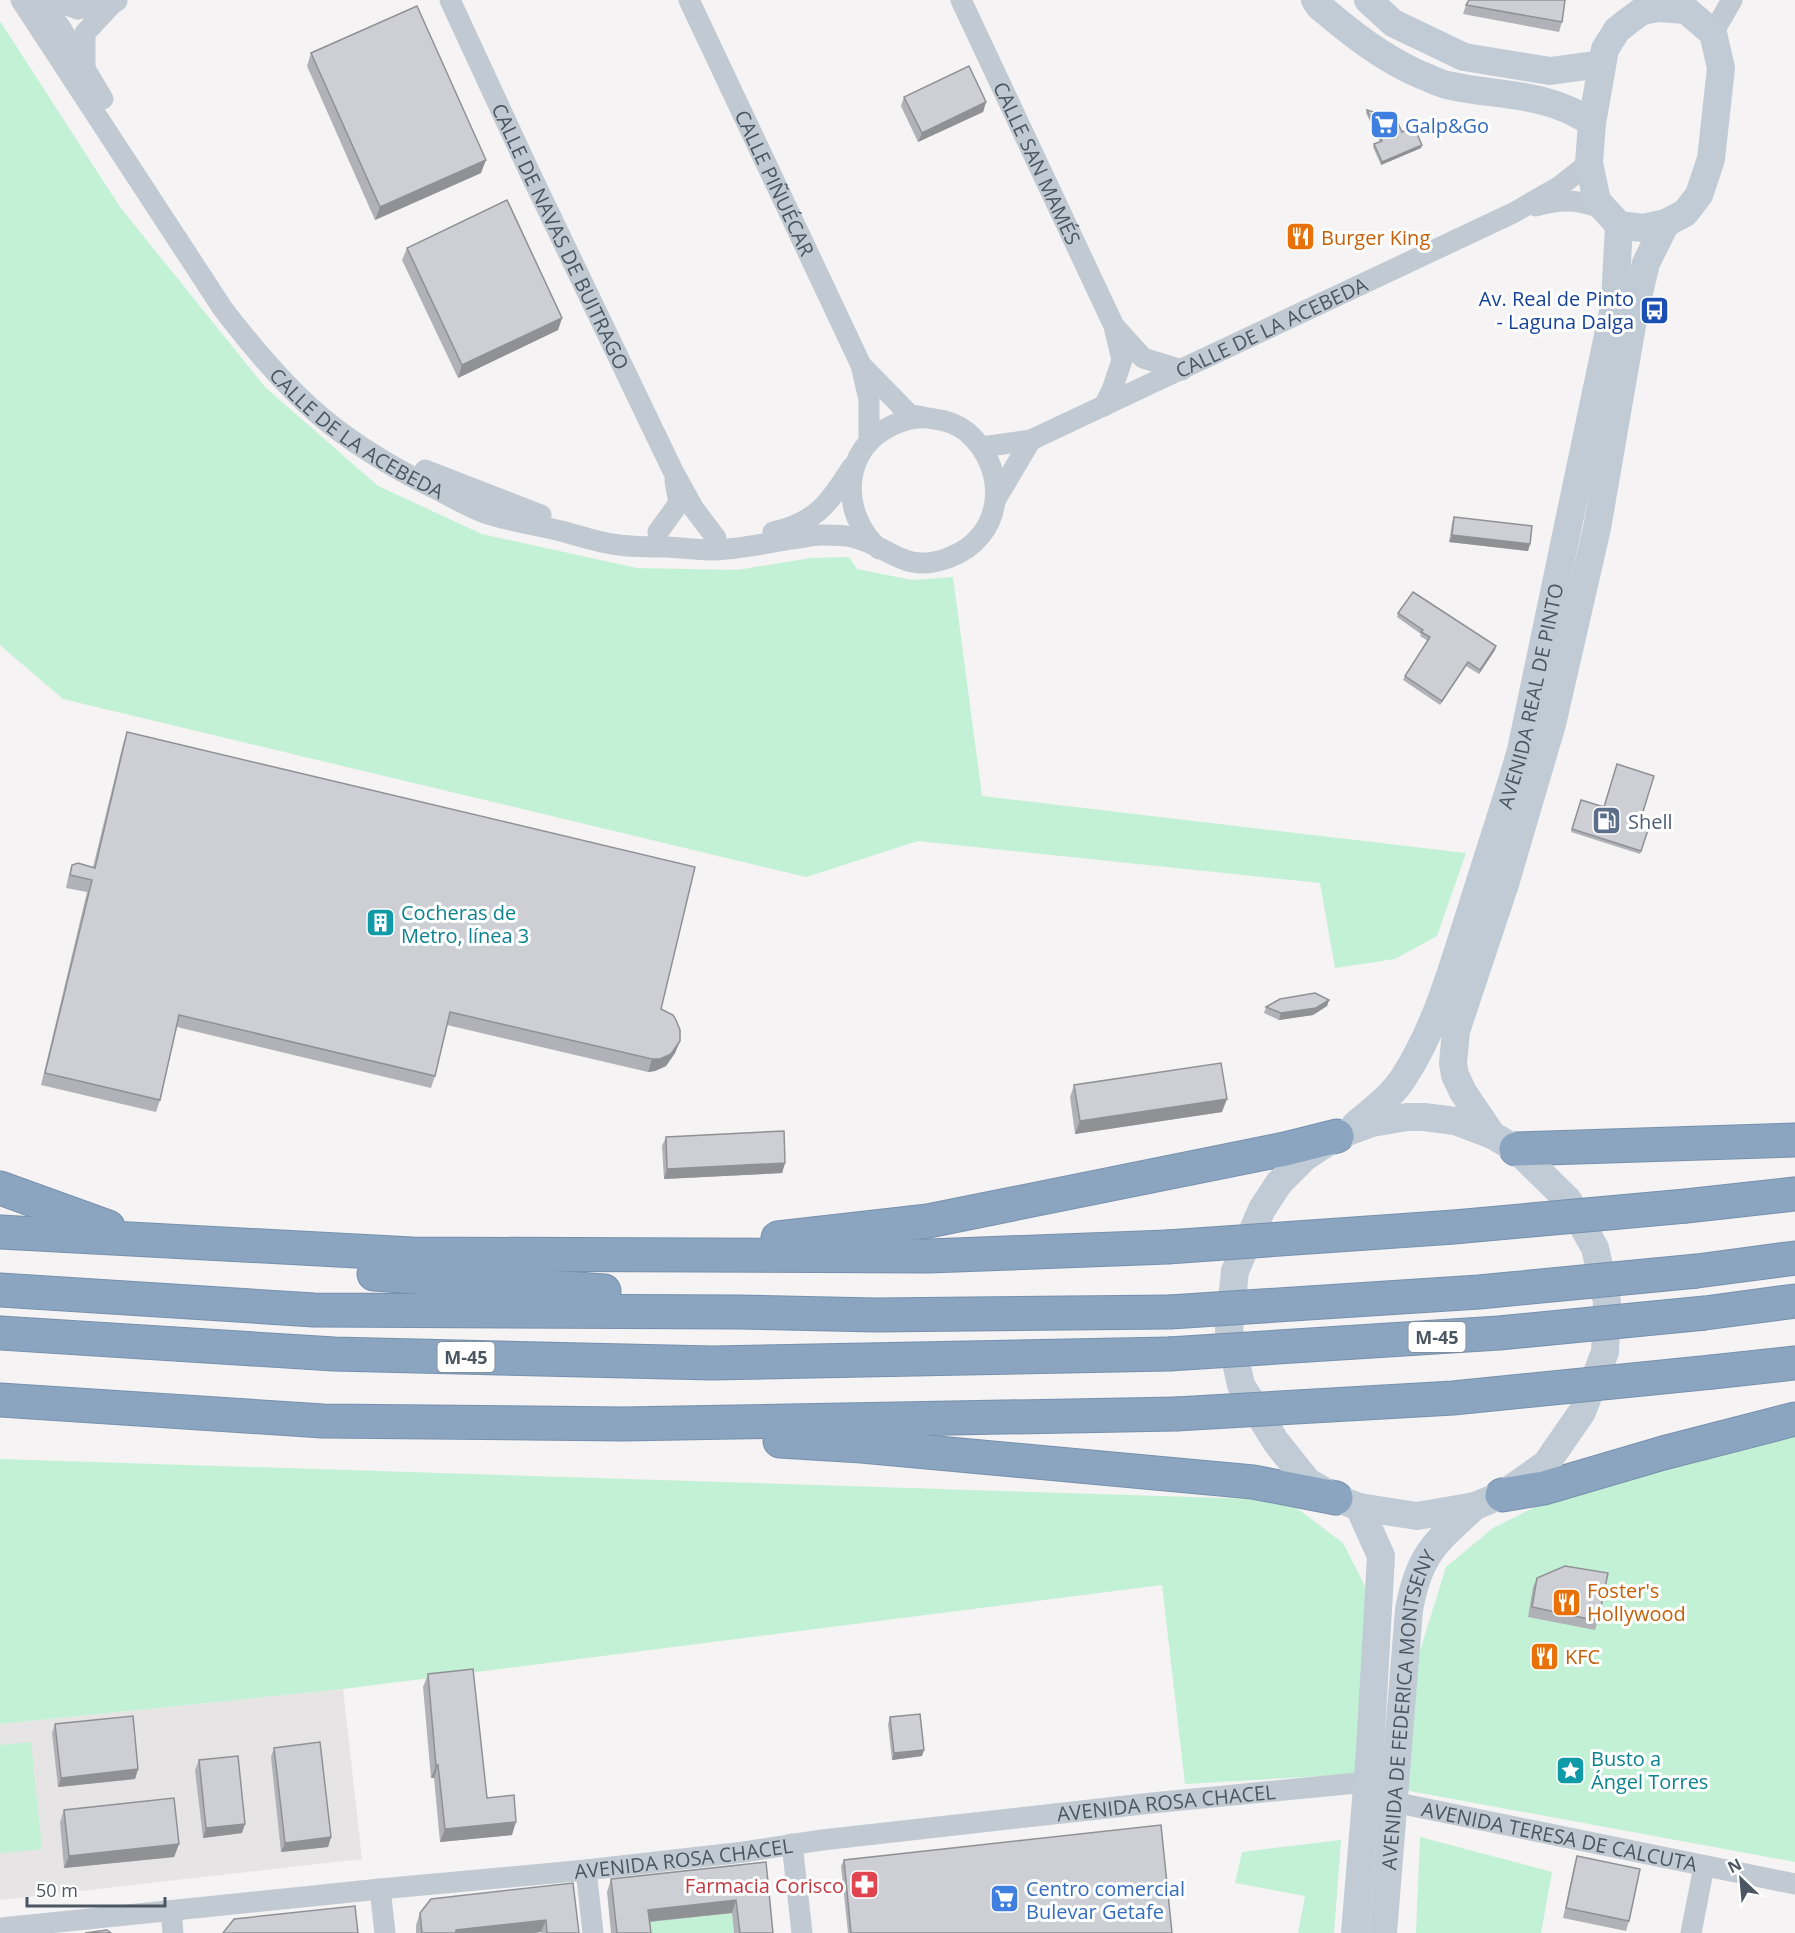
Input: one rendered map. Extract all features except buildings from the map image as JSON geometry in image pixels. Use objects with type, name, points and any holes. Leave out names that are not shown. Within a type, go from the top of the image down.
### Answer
[{"type":"highway","points":[[621,1255],[928,1221],[1274,1151],[1343,1134]]},
{"type":"highway","points":[[1504,1142],[1795,1140]]},
{"type":"highway","points":[[0,1188],[147,1239]]},
{"type":"highway","points":[[0,1232],[412,1254],[929,1256],[1167,1247],[1454,1227],[1795,1194]]},
{"type":"highway","points":[[0,1244],[693,1298],[738,1312]]},
{"type":"highway","name":"M-45","points":[[0,1290],[314,1310],[876,1315],[1170,1312],[1479,1292],[1697,1271],[1795,1258]]},
{"type":"highway","name":"M-45","points":[[0,1333],[334,1354],[700,1362],[1169,1354],[1499,1333],[1705,1313],[1795,1301]]},
{"type":"highway","points":[[0,1400],[323,1421],[623,1424],[1176,1414],[1453,1398],[1795,1363]]},
{"type":"highway","points":[[1489,1500],[1544,1488],[1664,1453],[1795,1419]]},
{"type":"highway","points":[[623,1424],[699,1436],[862,1446],[1253,1482],[1334,1499]]},
{"type":"main road","points":[[1316,0],[1319,6],[1363,42],[1400,66],[1445,85],[1549,101],[1575,111],[1592,123]]},
{"type":"main road","points":[[1368,0],[1393,23],[1464,57],[1550,71],[1602,64]]},
{"type":"main road","points":[[1644,5],[1659,9],[1684,5],[1713,33],[1721,68],[1711,159],[1699,195],[1684,213],[1666,223],[1643,228],[1612,217],[1597,201],[1589,163],[1592,123],[1602,64],[1605,49],[1617,30],[1644,5]]},
{"type":"main road","name":"AVENIDA REAL DE PINTO","points":[[1343,1134],[1378,1106],[1402,1080],[1426,1036],[1454,962],[1507,802],[1521,750],[1615,302],[1612,217]]},
{"type":"main road","name":"AVENIDA REAL DE PINTO","points":[[1504,1142],[1463,1092],[1455,1075],[1453,1063],[1456,1031],[1528,810],[1555,712],[1597,528],[1634,314],[1646,263],[1666,223]]},
{"type":"main road","points":[[1489,1500],[1417,1516],[1334,1499],[1308,1482],[1276,1442],[1242,1384],[1229,1330],[1235,1271],[1262,1209],[1290,1170],[1320,1146],[1343,1134],[1390,1118],[1424,1117],[1455,1121],[1504,1142]]},
{"type":"main road","name":"AVENIDA DE FEDERICA MONTSENY","points":[[1383,1933],[1409,1610],[1414,1585],[1426,1556],[1439,1539],[1489,1500],[1546,1464],[1582,1412],[1605,1352],[1607,1302],[1595,1248],[1568,1200],[1504,1142]]},
{"type":"main road","points":[[1334,1499],[1338,1515],[1351,1532],[1380,1592]]},
{"type":"main road","name":"AVENIDA DE FEDERICA MONTSENY","points":[[1334,1499],[1381,1556],[1370,1751],[1355,1933]]},
{"type":"street","name":"CALLE DE LA ACEBEDA","points":[[21,0],[223,309],[260,357],[320,416],[393,468],[483,512],[619,545],[715,550],[820,535],[852,537],[879,549]]},
{"type":"street","name":"CALLE DE LA ACEBEDA","points":[[40,0],[234,302],[293,375],[399,460],[564,524],[623,533],[658,532],[716,538],[769,533],[793,528],[823,509],[856,462]]},
{"type":"street","points":[[52,0],[78,9],[116,1]]},
{"type":"street","name":"CALLE DE NAVAS DE BUITRAGO","points":[[450,0],[534,183],[673,471],[694,509],[716,538]]},
{"type":"street","name":"CALLE PIÑUÉCAR","points":[[689,0],[861,365],[869,400],[868,442]]},
{"type":"street","name":"CALLE SAN MAMÉS","points":[[961,0],[1114,326],[1122,360],[1104,406]]},
{"type":"street","points":[[1713,33],[1732,0]]},
{"type":"street","points":[[85,67],[85,33],[116,1]]},
{"type":"street","name":"CALLE DE LA ACEBEDA","points":[[982,447],[1031,440],[1182,370],[1513,213],[1560,186],[1589,163]]},
{"type":"street","name":"CALLE DE LA ACEBEDA","points":[[1513,213],[1550,202],[1579,200],[1612,217]]},
{"type":"street","name":"CALLE SAN MAMÉS","points":[[1114,326],[1143,358],[1182,370]]},
{"type":"street","name":"CALLE PIÑUÉCAR","points":[[861,365],[910,416],[926,417]]},
{"type":"street","points":[[996,499],[996,482],[991,463],[982,447],[964,429],[944,420],[926,417],[905,420],[885,429],[868,442],[856,462],[851,480],[851,500],[857,521],[871,542],[895,557],[913,562],[931,563],[950,558],[968,548],[981,534],[991,517],[996,499],[1031,440]]},
{"type":"street","name":"CALLE DE NAVAS DE BUITRAGO","points":[[658,532],[679,503],[673,471]]},
{"type":"street","name":"AVENIDA ROSA CHACEL","points":[[0,1928],[586,1870],[1152,1803],[1366,1782]]},
{"type":"street","name":"AVENIDA TERESA DE CALCUTA","points":[[1393,1802],[1795,1884]]},
{"type":"street","points":[[792,1844],[802,1933]]},
{"type":"street","points":[[1691,1933],[1704,1866]]},
{"type":"street","points":[[586,1870],[593,1933]]},
{"type":"street","points":[[380,1889],[385,1933]]},
{"type":"street","points":[[171,1911],[173,1933]]},
{"type":"shaded area","points":[[343,1689],[362,1859],[0,1900],[0,1724]]},
{"type":"green space","points":[[0,21],[120,207],[265,387],[378,486],[482,534],[637,568],[737,570],[811,558],[849,557],[857,569],[912,580],[953,577],[982,796],[1466,853],[1437,936],[1395,959],[1335,968],[1320,883],[918,841],[806,877],[63,699],[0,645]]},
{"type":"green space","points":[[1795,1435],[1795,1862],[1404,1790],[1418,1657],[1446,1567],[1493,1528],[1549,1500]]},
{"type":"green space","points":[[0,1459],[1286,1500],[1343,1543],[1366,1588],[1358,1774],[1185,1784],[1162,1585],[343,1689],[0,1724]]},
{"type":"green space","points":[[31,1742],[42,1849],[0,1853],[0,1745]]},
{"type":"green space","points":[[1420,1837],[1552,1872],[1541,1933],[1416,1933]]},
{"type":"green space","points":[[1341,1840],[1334,1933],[1298,1933],[1305,1896],[1235,1883],[1242,1852]]},
{"type":"green space","points":[[732,1913],[734,1933],[645,1933],[644,1922]]},
{"type":"place","name":"Galp&Go","points":[[1384,125]]},
{"type":"place","name":"Burger King","points":[[1300,237]]},
{"type":"place","name":"Av. Real de Pinto - Laguna Dalga","points":[[1655,310]]},
{"type":"place","name":"Shell","points":[[1607,821]]},
{"type":"place","name":"Cocheras de Metro, línea 3","points":[[380,923]]},
{"type":"place","name":"Foster's Hollywood","points":[[1566,1602]]},
{"type":"place","name":"KFC","points":[[1544,1656]]},
{"type":"place","name":"Busto a Ángel Torres","points":[[1570,1770]]},
{"type":"place","name":"Farmacia Corisco","points":[[865,1885]]},
{"type":"place","name":"Centro comercial Bulevar Getafe","points":[[1005,1899]]}]
